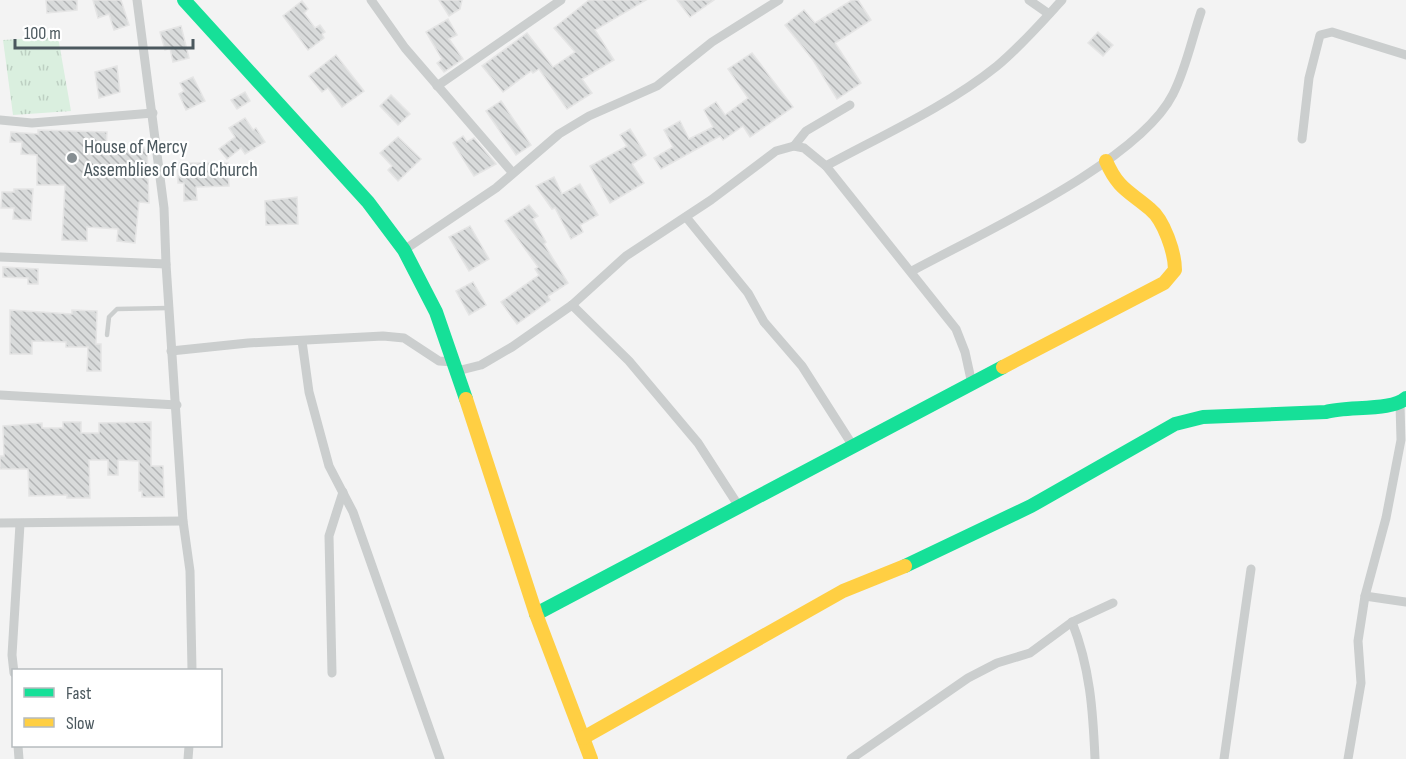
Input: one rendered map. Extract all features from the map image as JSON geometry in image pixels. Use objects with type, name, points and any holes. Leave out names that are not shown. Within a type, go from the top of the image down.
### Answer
[{"type":"street","points":[[137,0],[162,178],[165,264],[177,405],[183,521],[190,571],[192,669]]},
{"type":"street","points":[[184,0],[368,202],[404,250],[436,312],[536,615],[591,759]]},
{"type":"street","points":[[371,0],[398,39],[436,86],[512,172]]},
{"type":"street","points":[[436,86],[561,0]]},
{"type":"street","points":[[404,250],[496,188],[559,134],[589,116],[657,86],[712,42],[779,0]]},
{"type":"street","points":[[1029,0],[1049,14]]},
{"type":"street","points":[[826,166],[949,99],[996,67],[1028,38],[1062,0]]},
{"type":"street","points":[[912,271],[1076,182],[1106,161],[1151,123],[1174,93],[1201,12]]},
{"type":"street","points":[[1302,139],[1309,78],[1320,35],[1332,32],[1406,55]]},
{"type":"street","points":[[794,146],[806,131],[850,105]]},
{"type":"street","points":[[0,120],[32,123],[153,113]]},
{"type":"street","points":[[171,351],[383,336],[404,338],[440,361],[455,367],[481,365],[512,347],[572,305],[616,264],[686,217],[776,151],[794,146],[811,151],[826,166],[956,328],[966,352],[972,384]]},
{"type":"street","points":[[536,615],[738,505],[1164,284],[1173,274],[1176,261],[1162,226],[1152,210],[1119,185],[1106,161]]},
{"type":"street","points":[[686,217],[748,293],[764,322],[802,366],[853,446]]},
{"type":"street","points":[[0,257],[165,264]]},
{"type":"street","points":[[572,305],[629,361],[698,443],[738,505]]},
{"type":"street","points":[[302,341],[317,427],[329,466],[353,512],[440,759]]},
{"type":"street","points":[[0,395],[177,405]]},
{"type":"street","points":[[583,738],[843,591],[919,560],[1031,506],[1176,424],[1203,417],[1326,412],[1343,405],[1403,401],[1401,440],[1386,518],[1365,596],[1358,641],[1361,683],[1348,759]]},
{"type":"street","points":[[332,673],[329,536],[343,492]]},
{"type":"street","points":[[0,523],[183,521]]},
{"type":"street","points":[[13,669],[12,656],[20,524]]},
{"type":"street","points":[[1224,759],[1251,569]]},
{"type":"street","points":[[1365,596],[1406,602]]},
{"type":"street","points":[[851,759],[968,678],[997,663],[1030,653],[1072,622],[1113,603]]},
{"type":"street","points":[[1072,622],[1082,647],[1089,680],[1095,759]]},
{"type":"street","points":[[0,656],[12,656]]},
{"type":"lane","points":[[107,335],[109,318],[117,309],[168,308]]},
{"type":"green space","points":[[58,37],[71,111],[13,115],[3,40]]},
{"type":"building","points":[[46,0],[77,0],[77,10],[47,13]]},
{"type":"building","points":[[93,0],[121,0],[129,25],[114,30],[109,14],[98,18]]},
{"type":"building","points":[[439,0],[462,0],[460,9],[449,16]]},
{"type":"building","points":[[589,0],[646,0],[595,30],[614,60],[582,79],[592,93],[567,109],[539,69],[533,73],[531,71],[503,92],[482,66],[527,33],[553,67],[575,52],[554,28]]},
{"type":"building","points":[[677,0],[714,0],[690,17]]},
{"type":"building","points":[[852,0],[858,0],[871,20],[835,43],[861,83],[837,99],[813,60],[785,25],[804,10],[815,23]]},
{"type":"building","points":[[302,1],[308,9],[304,13],[315,28],[320,25],[325,32],[322,34],[324,38],[308,50],[283,16]]},
{"type":"building","points":[[448,19],[457,35],[449,39],[463,59],[444,72],[437,63],[442,59],[426,32]]},
{"type":"building","points":[[181,26],[189,58],[173,62],[170,48],[165,50],[160,32]]},
{"type":"building","points":[[1098,32],[1113,45],[1103,56],[1088,43]]},
{"type":"building","points":[[752,53],[793,107],[750,137],[743,126],[723,140],[720,136],[661,169],[654,158],[673,147],[664,130],[680,121],[689,139],[713,127],[704,110],[716,102],[725,115],[748,98],[728,69]]},
{"type":"building","points":[[336,55],[364,91],[342,107],[328,88],[322,92],[309,76]]},
{"type":"building","points":[[117,66],[120,92],[99,98],[95,72]]},
{"type":"building","points":[[193,77],[205,101],[186,110],[179,94],[184,91],[180,83]]},
{"type":"building","points":[[245,92],[250,101],[237,109],[231,100]]},
{"type":"building","points":[[391,95],[410,114],[398,125],[380,106]]},
{"type":"building","points":[[501,101],[531,145],[516,155],[486,111]]},
{"type":"building","points":[[245,118],[253,130],[256,128],[265,142],[245,154],[241,148],[227,159],[219,149],[235,137],[229,128]]},
{"type":"building","points":[[630,129],[646,155],[632,164],[644,183],[610,203],[590,166],[627,146],[620,135]]},
{"type":"building","points":[[38,130],[107,132],[106,150],[147,148],[149,203],[139,202],[135,243],[117,241],[118,229],[87,227],[87,241],[62,240],[65,185],[37,185],[37,155],[21,154],[22,142],[10,142],[11,132],[38,134]]},
{"type":"building","points":[[463,136],[467,142],[474,138],[496,164],[474,176],[453,143]]},
{"type":"building","points":[[398,137],[421,159],[398,181],[388,170],[392,166],[380,153]]},
{"type":"building","points":[[178,163],[228,163],[229,186],[196,187],[197,200],[184,201],[184,183],[178,183]]},
{"type":"building","points":[[554,177],[562,194],[580,184],[598,215],[580,225],[583,232],[571,239],[555,208],[552,209],[536,186]]},
{"type":"building","points":[[14,189],[33,189],[31,220],[13,219],[14,208],[1,208],[2,192],[14,192]]},
{"type":"building","points":[[297,197],[298,224],[266,225],[265,201]]},
{"type":"building","points":[[529,205],[538,216],[533,219],[546,242],[544,244],[568,283],[548,296],[550,300],[517,324],[501,302],[539,275],[535,269],[538,267],[505,221]]},
{"type":"building","points":[[470,226],[489,259],[469,271],[449,237]]},
{"type":"building","points":[[3,267],[38,269],[38,284],[28,284],[28,278],[3,277]]},
{"type":"building","points":[[473,282],[486,305],[469,315],[456,291]]},
{"type":"building","points":[[10,310],[72,314],[72,310],[97,311],[96,344],[101,344],[101,371],[87,371],[88,347],[66,347],[66,342],[32,341],[32,354],[10,354]]},
{"type":"building","points":[[63,422],[81,422],[81,433],[99,433],[99,423],[151,422],[151,466],[163,466],[164,497],[142,497],[142,491],[139,491],[139,461],[118,460],[118,475],[108,475],[108,460],[89,460],[90,498],[67,498],[67,495],[29,496],[28,469],[0,469],[0,456],[4,456],[3,426],[42,423],[42,428],[63,428]]},
{"type":"traffic: fast","points":[[184,0],[368,202],[404,250],[436,312],[466,399]]},
{"type":"traffic: fast","points":[[536,614],[1003,367]]},
{"type":"traffic: fast","points":[[905,566],[1031,506],[1175,424],[1203,417],[1326,412],[1381,407],[1406,398]]},
{"type":"traffic: slow","points":[[1003,367],[1164,283],[1175,270],[1171,246],[1160,221],[1150,209],[1120,184],[1106,161]]},
{"type":"traffic: slow","points":[[466,399],[536,614],[591,759]]},
{"type":"traffic: slow","points":[[583,738],[843,591],[905,566]]},
{"type":"place","name":"House of Mercy Assemblies of God Church","points":[[72,158]]}]
